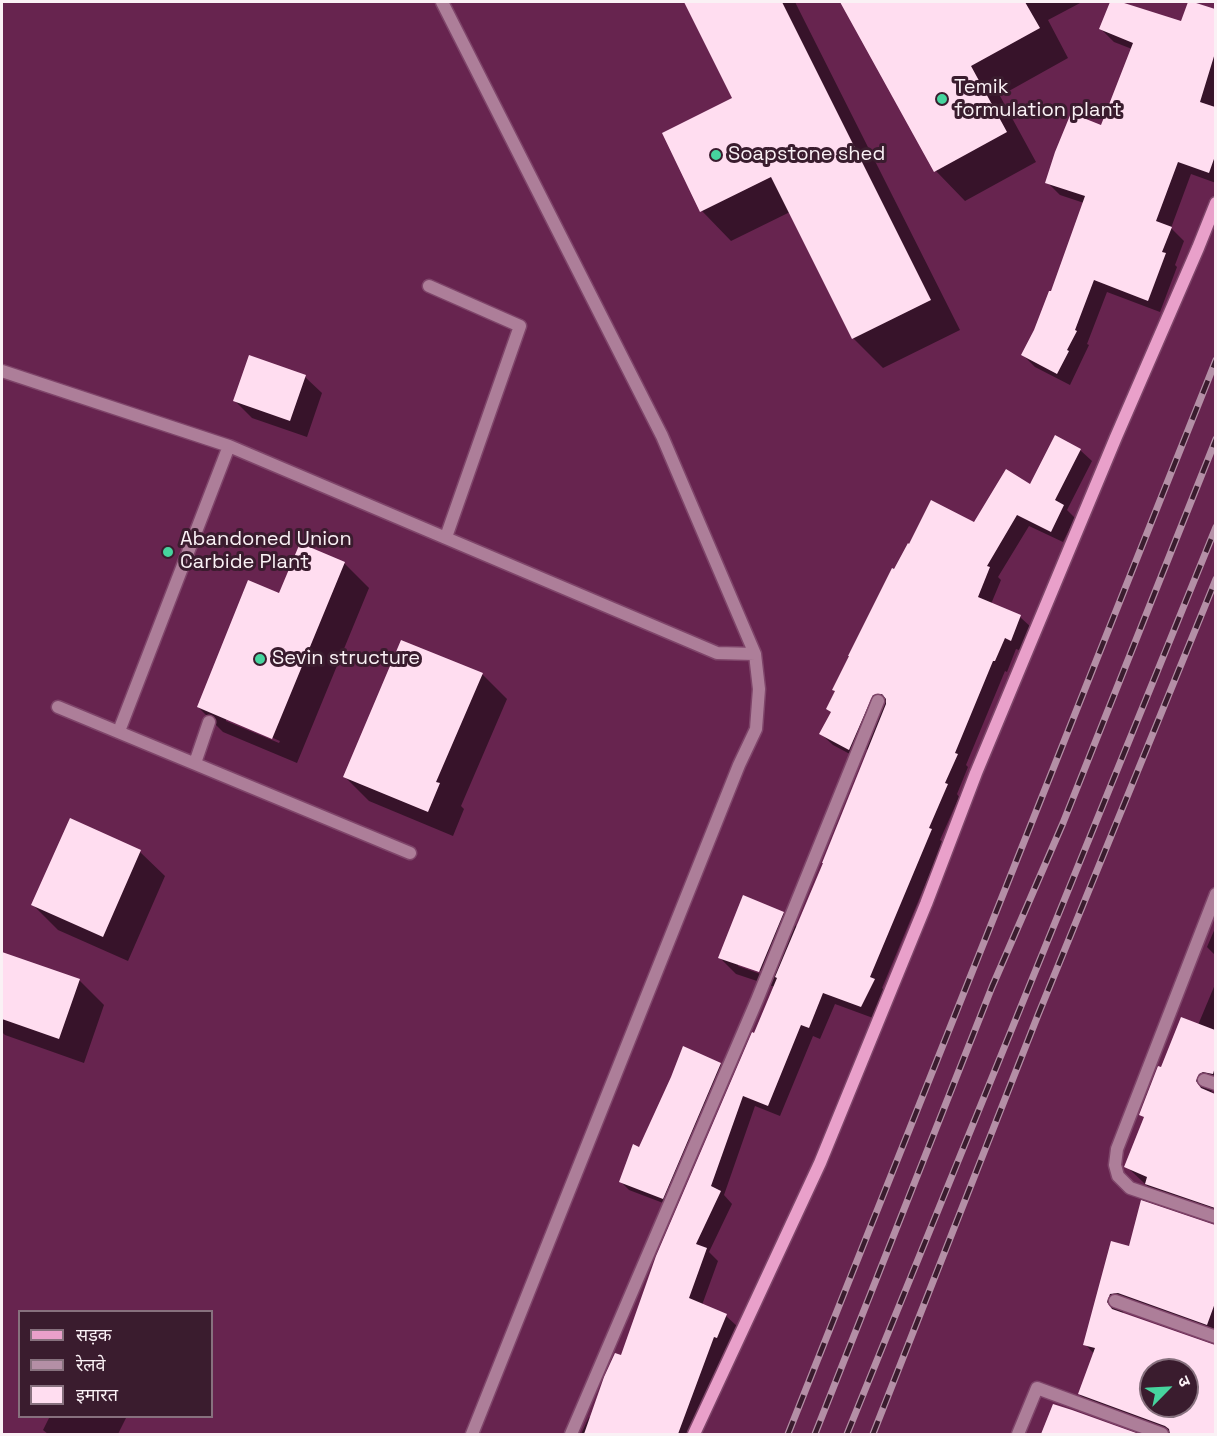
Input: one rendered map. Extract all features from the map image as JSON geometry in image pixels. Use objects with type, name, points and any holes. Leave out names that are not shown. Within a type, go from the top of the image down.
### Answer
[{"type":"street","points":[[442,2],[662,436],[755,654],[759,689],[756,729],[739,765],[472,1434]]},
{"type":"street","points":[[694,1434],[819,1163],[926,904],[976,773],[1215,203]]},
{"type":"street","points":[[429,286],[520,326],[446,537]]},
{"type":"street","points":[[2,371],[229,446],[717,653],[755,654]]},
{"type":"street","points":[[119,731],[229,446]]},
{"type":"street","points":[[571,1434],[757,1000],[878,701]]},
{"type":"street","points":[[58,707],[410,853]]},
{"type":"street","points":[[195,763],[209,722]]},
{"type":"street","points":[[1215,894],[1117,1149],[1116,1165],[1118,1176],[1130,1188],[1215,1217]]},
{"type":"street","points":[[1115,1301],[1215,1337]]},
{"type":"street","points":[[1018,1434],[1037,1388],[1162,1434]]},
{"type":"building","points":[[684,2],[782,2],[931,300],[852,339],[771,177],[700,212],[662,133],[732,98]]},
{"type":"building","name":"Temik formulation plant","points":[[840,2],[1025,2],[1040,28],[971,66],[1007,132],[934,172]]},
{"type":"building","points":[[1110,2],[1121,2],[1181,21],[1188,2],[1215,9],[1215,53],[1200,102],[1215,107],[1215,156],[1209,173],[1178,162],[1156,221],[1172,227],[1162,252],[1166,253],[1148,301],[1094,280],[1075,330],[1077,331],[1057,374],[1021,355],[1034,330],[1049,291],[1051,291],[1085,196],[1045,183],[1071,113],[1101,125],[1133,43],[1099,29]]},
{"type":"building","points":[[249,355],[306,375],[290,421],[233,401]]},
{"type":"building","points":[[1055,435],[1081,449],[1055,500],[1064,505],[1051,532],[1017,515],[987,566],[990,567],[978,597],[1021,615],[1011,641],[1005,638],[993,661],[955,753],[958,754],[945,783],[948,784],[929,828],[932,829],[870,977],[875,979],[861,1007],[823,993],[809,1028],[801,1025],[768,1106],[743,1096],[711,1186],[721,1191],[696,1244],[707,1248],[689,1298],[727,1314],[717,1338],[714,1337],[678,1434],[584,1434],[604,1377],[615,1353],[621,1355],[656,1256],[777,978],[775,977],[886,704],[886,699],[882,694],[873,695],[849,750],[819,734],[831,712],[826,709],[848,656],[892,568],[894,569],[909,544],[931,500],[974,522],[1006,469],[1030,484]]},
{"type":"building","name":"Sevin structure","points":[[300,543],[345,562],[272,739],[197,707],[248,580],[279,593]]},
{"type":"building","points":[[401,640],[483,673],[436,782],[440,783],[428,812],[343,777]]},
{"type":"building","points":[[70,818],[141,850],[103,937],[31,905]]},
{"type":"building","points":[[743,895],[784,912],[759,972],[718,958]]},
{"type":"building","points":[[2,952],[80,979],[59,1039],[2,1019]]},
{"type":"building","points":[[1181,1017],[1215,1030],[1213,1074],[1203,1072],[1199,1074],[1196,1081],[1201,1088],[1215,1094],[1215,1208],[1145,1184],[1147,1177],[1124,1167],[1144,1117],[1139,1115],[1158,1066],[1161,1067]]},
{"type":"building","points":[[683,1046],[721,1063],[663,1199],[619,1182],[633,1144],[639,1147]]},
{"type":"building","points":[[1141,1200],[1215,1225],[1215,1303],[1207,1325],[1118,1293],[1110,1294],[1107,1302],[1112,1309],[1215,1345],[1215,1434],[1170,1434],[1169,1429],[1165,1426],[1143,1418],[1199,1418],[1199,1358],[1139,1358],[1139,1416],[1078,1394],[1095,1348],[1083,1345],[1111,1241],[1129,1246]]},
{"type":"building","points":[[1053,1404],[1072,1410],[1139,1434],[1041,1434]]},
{"type":"railway","points":[[788,1434],[1216,360]]},
{"type":"railway","points":[[815,1434],[992,987],[1063,823],[1216,439]]},
{"type":"railway","points":[[847,1434],[1216,527]]},
{"type":"railway","points":[[873,1434],[1038,1015],[1216,579]]},
{"type":"place","name":"Temik formulation plant","points":[[942,99]]},
{"type":"place","name":"Soapstone shed","points":[[716,155]]},
{"type":"place","name":"Abandoned Union Carbide Plant","points":[[168,552]]},
{"type":"place","name":"Sevin structure","points":[[260,659]]}]
